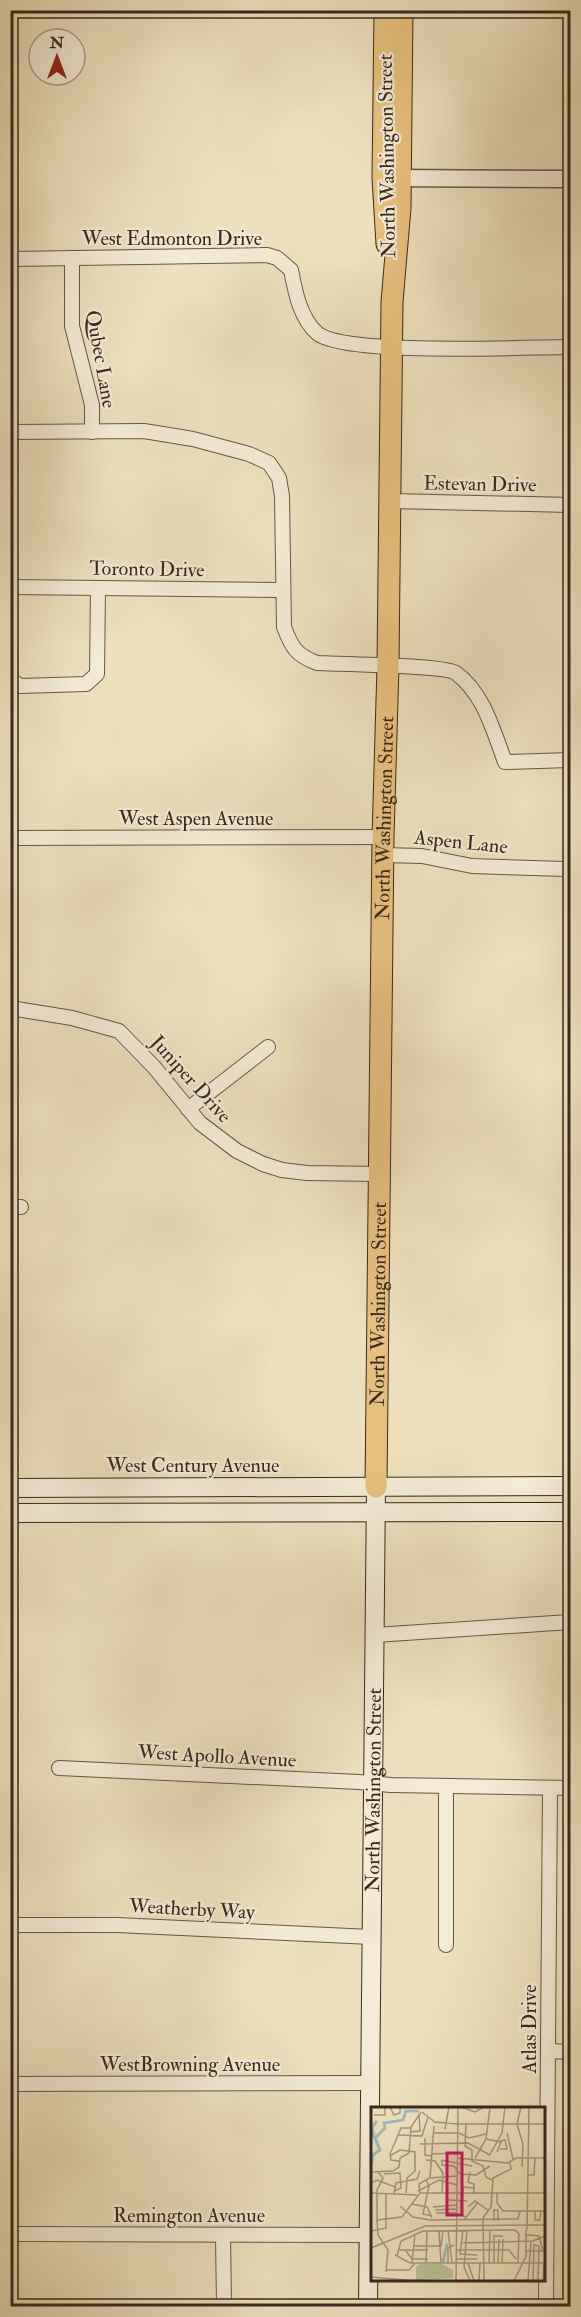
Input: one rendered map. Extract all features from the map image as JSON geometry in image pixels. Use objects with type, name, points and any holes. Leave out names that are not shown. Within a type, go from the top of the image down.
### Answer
[{"type":"main road","name":"North Washington Street","points":[[368,2307],[383,846],[392,347],[392,179],[385,10]]},
{"type":"main road","name":"North Washington Street","points":[[392,179],[402,10]]},
{"type":"main road","name":"West Century Avenue","points":[[10,1488],[570,1486]]},
{"type":"main road","points":[[10,1513],[570,1512]]},
{"type":"street","points":[[392,179],[570,179]]},
{"type":"street","name":"West Edmonton Drive","points":[[10,259],[267,255],[277,258],[291,270],[296,296],[303,311],[318,333],[330,340],[345,344],[392,347],[570,347]]},
{"type":"street","name":"Qubec Lane","points":[[72,258],[72,326],[92,405],[92,432]]},
{"type":"street","points":[[10,432],[144,431],[176,435],[249,454],[269,463],[276,471],[281,487],[284,627],[291,645],[301,657],[317,663],[453,671],[471,687],[487,714],[505,762],[570,760]]},
{"type":"street","name":"Estevan Drive","points":[[390,501],[570,505]]},
{"type":"street","name":"Toronto Drive","points":[[10,587],[282,590]]},
{"type":"street","points":[[10,679],[20,686],[86,684],[97,674],[98,588]]},
{"type":"street","name":"West Aspen Avenue","points":[[10,838],[383,846]]},
{"type":"street","name":"Aspen Lane","points":[[383,846],[472,866],[565,869],[570,873]]},
{"type":"street","name":"Juniper Drive","points":[[10,1008],[72,1018],[119,1031],[154,1067],[188,1109],[218,1138],[263,1164],[282,1170],[307,1173],[380,1174]]},
{"type":"street","points":[[188,1109],[268,1047]]},
{"type":"street","points":[[375,1635],[570,1622]]},
{"type":"street","name":"West Apollo Avenue","points":[[59,1768],[446,1787],[570,1788]]},
{"type":"street","points":[[446,1787],[446,1945]]},
{"type":"street","name":"Atlas Drive","points":[[546,2307],[550,1788]]},
{"type":"street","name":"Weatherby Way","points":[[10,1925],[128,1925],[371,1937]]},
{"type":"street","points":[[549,2051],[570,2052]]},
{"type":"street","name":"WestBrowning Avenue","points":[[10,2084],[370,2083]]},
{"type":"street","name":"Remington Avenue","points":[[10,2234],[368,2235]]},
{"type":"street","points":[[223,2235],[224,2307]]}]
